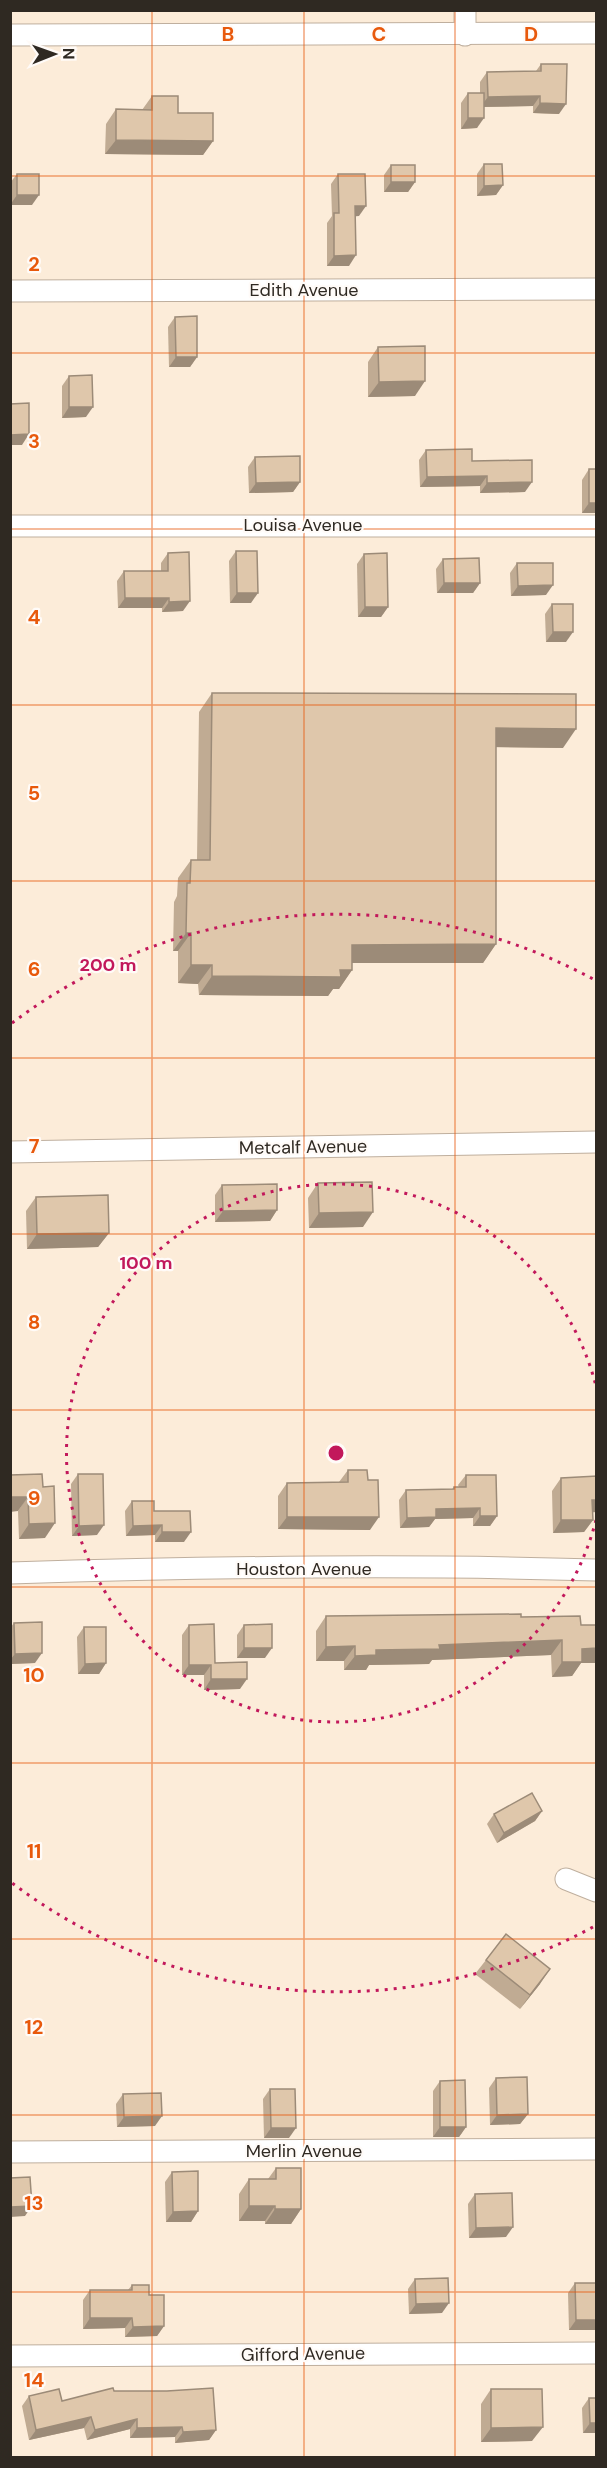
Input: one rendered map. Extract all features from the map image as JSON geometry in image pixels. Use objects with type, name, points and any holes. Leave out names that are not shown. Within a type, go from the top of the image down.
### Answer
[{"type":"street","points":[[465,10],[465,35]]},
{"type":"street","points":[[10,35],[597,33]]},
{"type":"street","name":"Edith Avenue","points":[[10,291],[597,289]]},
{"type":"street","name":"Louisa Avenue","points":[[10,526],[597,526]]},
{"type":"street","name":"Metcalf Avenue","points":[[10,1152],[597,1142]]},
{"type":"street","name":"Houston Avenue","points":[[10,1573],[164,1569],[513,1567],[597,1570]]},
{"type":"street","points":[[566,1879],[597,1891]]},
{"type":"street","name":"Merlin Avenue","points":[[10,2152],[597,2149]]},
{"type":"street","name":"Gifford Avenue","points":[[10,2356],[597,2353]]},
{"type":"building","points":[[541,64],[567,64],[566,104],[540,103],[540,96],[488,97],[487,72],[541,71]]},
{"type":"building","points":[[468,93],[484,93],[484,118],[468,118]]},
{"type":"building","points":[[152,96],[178,96],[178,113],[213,113],[213,141],[116,140],[116,109],[152,110]]},
{"type":"building","points":[[484,164],[502,164],[503,185],[484,186]]},
{"type":"building","points":[[391,165],[415,165],[415,182],[391,182]]},
{"type":"building","points":[[17,174],[39,174],[39,195],[17,195]]},
{"type":"building","points":[[338,174],[365,174],[366,206],[355,206],[356,255],[334,256],[334,213],[339,213]]},
{"type":"building","points":[[197,316],[197,357],[176,357],[175,317]]},
{"type":"building","points":[[425,346],[425,381],[379,382],[378,347]]},
{"type":"building","points":[[92,375],[93,407],[69,407],[69,376]]},
{"type":"building","points":[[29,403],[29,434],[10,435],[10,404]]},
{"type":"building","points":[[472,449],[472,461],[532,460],[532,482],[487,483],[487,476],[427,477],[426,450]]},
{"type":"building","points":[[300,456],[300,482],[256,483],[255,457]]},
{"type":"building","points":[[589,469],[597,469],[597,503],[589,503]]},
{"type":"building","points":[[236,551],[257,551],[258,593],[237,593]]},
{"type":"building","points":[[189,552],[190,601],[169,602],[169,598],[125,598],[124,571],[168,571],[168,553]]},
{"type":"building","points":[[387,553],[388,607],[365,607],[364,554]]},
{"type":"building","points":[[479,558],[480,583],[444,583],[443,559]]},
{"type":"building","points":[[517,563],[553,563],[553,585],[518,586]]},
{"type":"building","points":[[552,604],[573,604],[573,632],[553,632]]},
{"type":"building","points":[[212,693],[576,694],[576,729],[496,728],[496,944],[352,945],[352,970],[340,970],[341,977],[212,976],[212,965],[191,965],[191,933],[186,933],[187,883],[190,883],[191,860],[210,860]]},
{"type":"building","points":[[372,1182],[373,1212],[319,1213],[318,1183]]},
{"type":"building","points":[[277,1184],[277,1210],[223,1211],[222,1185]]},
{"type":"building","points":[[108,1195],[109,1233],[37,1234],[36,1197]]},
{"type":"building","points":[[348,1470],[367,1470],[368,1480],[378,1480],[379,1517],[287,1517],[287,1483],[348,1482]]},
{"type":"building","points":[[42,1474],[43,1487],[54,1486],[55,1523],[29,1524],[28,1497],[10,1497],[10,1475]]},
{"type":"building","points":[[78,1474],[103,1474],[104,1525],[79,1526]]},
{"type":"building","points":[[466,1475],[496,1475],[497,1516],[480,1516],[480,1508],[436,1509],[436,1517],[407,1518],[406,1490],[466,1487]]},
{"type":"building","points":[[597,1476],[597,1500],[592,1500],[593,1520],[561,1520],[561,1478]]},
{"type":"building","points":[[132,1501],[154,1501],[154,1511],[190,1511],[191,1532],[162,1532],[162,1525],[133,1526]]},
{"type":"building","points":[[521,1614],[521,1617],[580,1616],[581,1625],[597,1625],[597,1648],[582,1649],[582,1662],[562,1662],[562,1640],[439,1645],[440,1649],[376,1650],[376,1655],[355,1656],[355,1646],[326,1647],[326,1616]]},
{"type":"building","points":[[42,1622],[42,1653],[15,1654],[14,1623]]},
{"type":"building","points":[[214,1624],[215,1663],[247,1662],[247,1679],[211,1679],[211,1665],[189,1665],[189,1625]]},
{"type":"building","points":[[272,1624],[272,1648],[244,1648],[244,1625]]},
{"type":"building","points":[[84,1627],[106,1627],[106,1663],[85,1664]]},
{"type":"building","points":[[532,1793],[542,1811],[504,1833],[494,1814]]},
{"type":"building","points":[[506,1934],[550,1969],[530,1995],[486,1960]]},
{"type":"building","points":[[527,2077],[528,2114],[497,2115],[496,2078]]},
{"type":"building","points":[[465,2080],[466,2127],[440,2127],[440,2081]]},
{"type":"building","points":[[270,2089],[295,2089],[296,2128],[271,2128]]},
{"type":"building","points":[[161,2093],[162,2116],[124,2117],[123,2094]]},
{"type":"building","points":[[276,2168],[301,2168],[301,2209],[249,2206],[249,2179],[276,2179]]},
{"type":"building","points":[[198,2171],[198,2211],[173,2212],[172,2172]]},
{"type":"building","points":[[30,2177],[32,2206],[10,2207],[10,2178]]},
{"type":"building","points":[[512,2193],[513,2227],[476,2228],[475,2194]]},
{"type":"building","points":[[448,2278],[449,2303],[416,2304],[415,2279]]},
{"type":"building","points":[[575,2283],[597,2283],[597,2320],[576,2320]]},
{"type":"building","points":[[132,2285],[149,2285],[149,2295],[164,2295],[164,2326],[133,2327],[132,2318],[90,2318],[90,2290],[132,2290]]},
{"type":"building","points":[[113,2388],[114,2391],[167,2391],[213,2388],[216,2430],[183,2432],[182,2427],[137,2428],[137,2419],[95,2430],[91,2417],[36,2430],[29,2396],[59,2389],[62,2401]]},
{"type":"building","points":[[491,2389],[542,2389],[543,2427],[491,2428]]},
{"type":"building","points":[[589,2398],[597,2398],[597,2423],[590,2423]]}]
